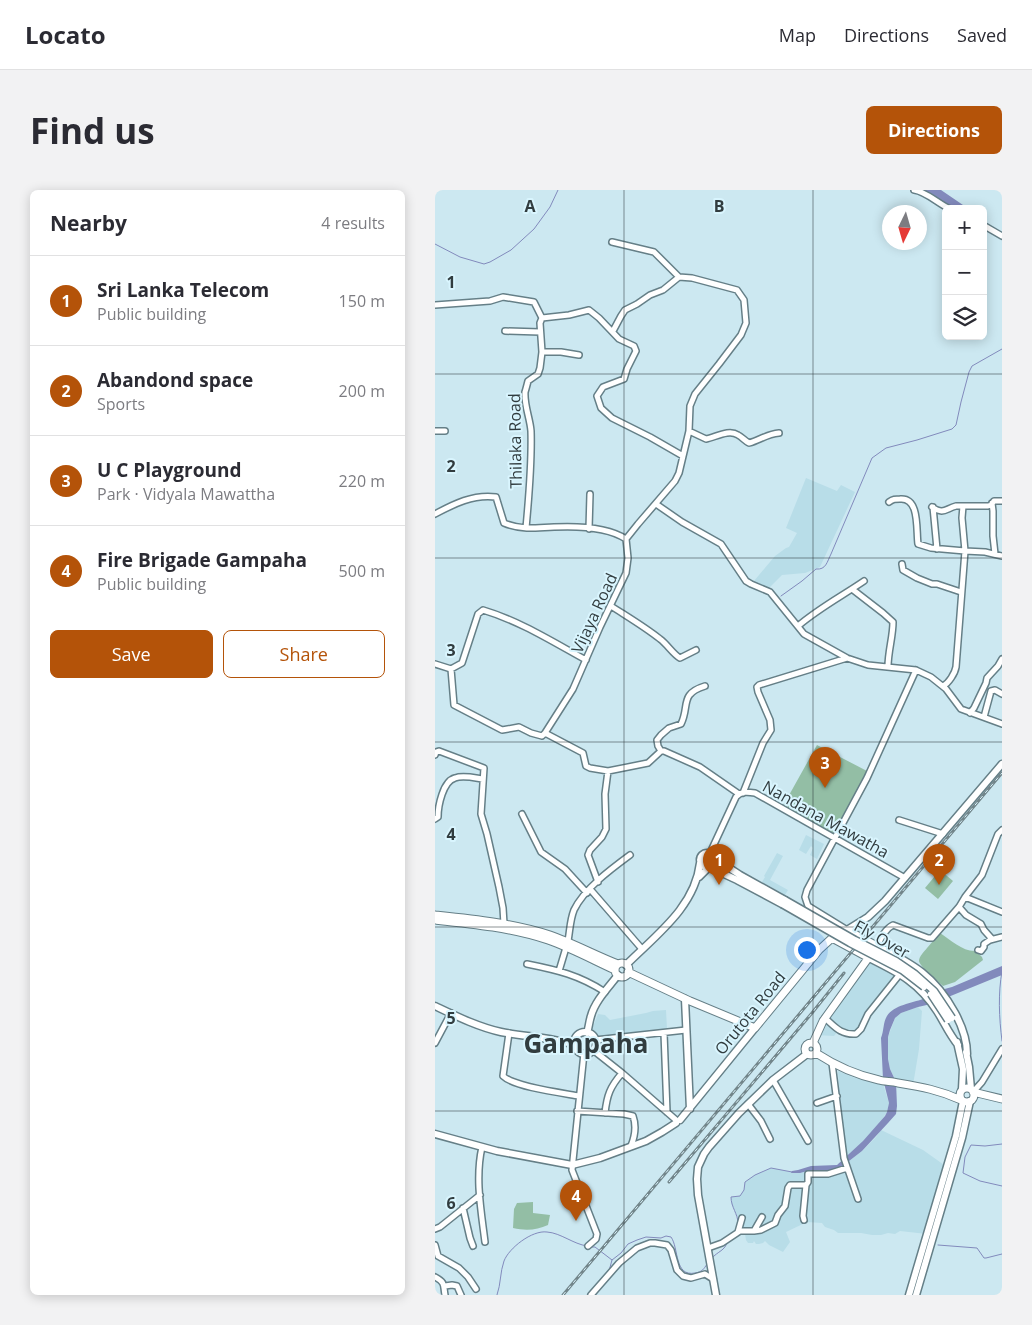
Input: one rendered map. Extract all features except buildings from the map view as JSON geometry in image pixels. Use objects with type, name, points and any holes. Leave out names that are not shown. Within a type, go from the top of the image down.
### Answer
[{"type":"highway","points":[[435,915],[543,933],[617,970],[625,976],[627,968]]},
{"type":"highway","points":[[435,920],[503,927]]},
{"type":"highway","points":[[813,1043],[825,1018],[877,946],[847,930]]},
{"type":"highway","name":"Orutota Road","points":[[755,1028],[811,958],[832,938],[847,930]]},
{"type":"highway","points":[[832,938],[869,958]]},
{"type":"highway","points":[[617,970],[621,963],[685,999],[755,1028]]},
{"type":"highway","points":[[813,1043],[817,1048],[816,1053]]},
{"type":"highway","points":[[813,1043],[805,1046],[805,1050],[811,1056],[816,1053]]},
{"type":"highway","points":[[816,1053],[847,1071],[880,1080],[969,1096]]},
{"type":"highway","points":[[941,1091],[962,1090],[960,1095],[1002,1099]]},
{"type":"main road","points":[[847,930],[876,910],[1002,764]]},
{"type":"main road","points":[[699,877],[701,856],[705,853],[770,894]]},
{"type":"main road","points":[[627,968],[642,949],[682,908],[699,877],[713,865],[712,856]]},
{"type":"main road","points":[[700,863],[770,894]]},
{"type":"main road","name":"Fly Over","points":[[770,894],[896,961],[915,974],[933,991],[950,1019]]},
{"type":"main road","points":[[877,946],[919,969],[939,988],[948,1000],[966,1039],[970,1072],[969,1096],[962,1138],[916,1295]]},
{"type":"main road","points":[[869,958],[901,974],[916,985],[933,1005],[957,1045]]},
{"type":"main road","points":[[587,1032],[591,1016],[617,970]]},
{"type":"main road","points":[[685,999],[690,1109]]},
{"type":"main road","points":[[435,1006],[485,1027],[509,1033],[561,1040],[575,1045]]},
{"type":"main road","points":[[950,1019],[963,1069],[962,1090]]},
{"type":"main road","points":[[950,1019],[961,1036],[967,1054]]},
{"type":"main road","name":"Orutota Road","points":[[572,1165],[599,1158],[656,1136],[677,1121],[690,1109],[755,1028]]},
{"type":"main road","points":[[561,1040],[587,1032],[595,1040],[593,1050],[583,1053],[577,1050],[575,1045],[576,1036]]},
{"type":"main road","points":[[716,1295],[698,1195],[698,1167],[709,1146],[748,1104],[773,1080],[807,1054]]},
{"type":"main road","points":[[909,1295],[969,1096]]},
{"type":"main road","points":[[435,1134],[482,1147],[572,1165]]},
{"type":"street","points":[[914,190],[921,191],[942,205]]},
{"type":"street","points":[[987,227],[1002,236]]},
{"type":"street","points":[[435,514],[463,500],[490,496],[496,497],[502,511],[504,523],[511,526],[589,529],[619,534],[626,539],[675,481],[679,473],[689,431],[690,406],[695,394],[741,335],[746,323],[743,300],[737,290],[692,278],[679,277],[654,252],[612,242]]},
{"type":"street","points":[[613,331],[625,310],[650,295],[663,290],[679,277]]},
{"type":"street","points":[[435,306],[490,301],[503,297],[534,302],[542,319],[589,310],[613,331],[619,339],[634,346],[636,351],[624,379],[603,387],[597,396],[601,408],[612,418],[683,456]]},
{"type":"street","name":"Thilaka Road","points":[[525,528],[531,448],[530,421],[527,413],[525,392],[528,381],[538,374],[542,352],[540,323],[542,319]]},
{"type":"street","points":[[505,331],[541,332]]},
{"type":"street","points":[[542,352],[561,352],[579,355]]},
{"type":"street","points":[[435,430],[445,431]]},
{"type":"street","points":[[689,431],[706,439],[725,433],[733,433],[749,443],[771,434],[779,433]]},
{"type":"street","points":[[589,529],[590,494]]},
{"type":"street","points":[[889,502],[893,499],[904,498],[913,504],[917,544],[937,549],[985,552],[1002,556]]},
{"type":"street","points":[[937,549],[932,507],[947,511],[954,506],[988,506],[994,501],[1002,501]]},
{"type":"street","points":[[992,503],[995,554]]},
{"type":"street","points":[[656,504],[721,544],[747,581],[770,592],[804,634],[847,658],[868,665],[915,670],[931,677],[943,686],[959,708],[1002,724]]},
{"type":"street","points":[[943,686],[955,670],[961,592],[965,569],[961,518],[963,506]]},
{"type":"street","name":"Vijaya Road","points":[[545,733],[573,688],[627,573],[626,539]]},
{"type":"street","points":[[902,564],[903,570],[917,578],[961,592]]},
{"type":"street","points":[[798,626],[825,605],[864,581]]},
{"type":"street","points":[[852,589],[883,612],[893,622],[887,667]]},
{"type":"street","points":[[611,606],[661,639],[677,656],[681,658],[696,650]]},
{"type":"street","points":[[435,664],[451,668],[462,663],[478,614],[483,610],[498,614],[586,660]]},
{"type":"street","points":[[705,686],[690,694],[687,698],[684,718],[681,724],[669,728],[661,735],[657,740],[658,746],[661,751],[700,767],[741,793],[763,743],[771,730],[770,720],[758,692],[757,688],[759,685],[847,658]]},
{"type":"street","points":[[969,713],[974,708],[987,683],[987,678],[1002,659]]},
{"type":"street","points":[[451,668],[453,704],[502,730],[519,727],[542,736],[545,733],[583,753],[586,766],[590,768],[608,771],[648,763],[661,751]]},
{"type":"street","points":[[847,930],[808,906],[805,897],[867,778],[915,670]]},
{"type":"street","points":[[984,717],[991,691],[995,690],[1002,694]]},
{"type":"street","points":[[435,755],[439,750],[484,768],[481,814],[499,887],[503,908],[503,927]]},
{"type":"street","points":[[598,882],[588,855],[606,829],[605,794],[608,771]]},
{"type":"street","points":[[435,819],[438,817],[444,788],[452,779],[457,777],[483,779]]},
{"type":"street","name":"Nandana Mawatha","points":[[712,856],[736,797],[741,793],[748,792],[755,793],[905,878]]},
{"type":"street","points":[[522,814],[541,852],[565,869],[588,891],[642,949]]},
{"type":"street","points":[[899,820],[943,834]]},
{"type":"street","points":[[877,946],[884,934],[893,925],[932,938],[959,907],[982,875],[997,837],[1002,830]]},
{"type":"street","points":[[559,971],[575,910],[588,891],[630,855]]},
{"type":"street","points":[[965,897],[1002,912]]},
{"type":"street","points":[[959,907],[966,915],[981,924],[992,939]]},
{"type":"street","points":[[978,950],[981,951],[984,944],[992,939],[1002,937]]},
{"type":"street","points":[[527,964],[575,975],[605,992]]},
{"type":"street","points":[[825,1018],[842,1032],[856,1034],[861,1029],[868,1014],[901,974]]},
{"type":"street","points":[[435,1043],[451,1013]]},
{"type":"street","points":[[595,1040],[686,1030]]},
{"type":"street","points":[[664,1032],[667,1112]]},
{"type":"street","points":[[509,1033],[503,1076],[508,1080],[524,1085],[579,1096]]},
{"type":"street","points":[[593,1050],[677,1121]]},
{"type":"street","points":[[969,1096],[982,1082],[1002,1050]]},
{"type":"street","points":[[583,1053],[572,1165],[574,1177],[597,1234],[596,1239],[587,1246]]},
{"type":"street","points":[[832,1063],[844,1158],[857,1199]]},
{"type":"street","points":[[605,1113],[606,1101],[612,1085],[622,1073]]},
{"type":"street","points":[[773,1080],[809,1141]]},
{"type":"street","points":[[817,1103],[837,1096]]},
{"type":"street","points":[[748,1104],[761,1121],[770,1139]]},
{"type":"street","points":[[577,1111],[633,1116],[635,1131],[631,1146]]},
{"type":"street","points":[[482,1147],[479,1161],[479,1195],[485,1242]]},
{"type":"street","points":[[804,1220],[808,1174],[828,1174],[847,1166]]},
{"type":"street","points":[[708,1248],[722,1243],[740,1231],[761,1230],[775,1223],[785,1206],[790,1185],[806,1185]]},
{"type":"street","points":[[435,1229],[479,1195]]},
{"type":"street","points":[[463,1208],[473,1246]]},
{"type":"street","points":[[754,1230],[762,1216]]},
{"type":"street","points":[[738,1233],[742,1218]]},
{"type":"street","points":[[591,1295],[619,1264],[637,1248],[655,1242],[669,1247],[677,1270],[681,1274],[691,1278],[705,1274],[713,1279]]},
{"type":"street","points":[[435,1246],[436,1256],[459,1268],[476,1289]]},
{"type":"street","points":[[435,1277],[443,1282],[445,1295]]},
{"type":"street","points":[[445,1286],[457,1286],[461,1295]]},
{"type":"shaded area","points":[[806,478],[837,491],[841,485],[855,492],[820,567],[805,573],[782,575],[769,588],[765,587],[754,581],[775,556],[789,547],[797,533],[786,528]]},
{"type":"shaded area","points":[[806,835],[824,844],[817,859],[810,855],[813,848],[811,846],[806,854],[799,850]]},
{"type":"shaded area","points":[[777,853],[783,856],[770,880],[788,890],[785,895],[762,882]]},
{"type":"shaded area","points":[[869,958],[900,974],[880,998],[859,1032],[838,1031],[834,1036],[816,1035]]},
{"type":"shaded area","points":[[918,1007],[922,1011],[919,1049],[913,1085],[896,1082],[888,1059],[888,1037],[895,1018],[901,1013]]},
{"type":"shaded area","points":[[666,1010],[667,1029],[597,1039],[592,1029],[598,1014],[605,1015],[610,1020]]},
{"type":"shaded area","points":[[838,1071],[855,1078],[883,1084],[889,1103],[887,1112],[879,1124],[857,1148],[844,1158],[837,1096],[839,1089]]},
{"type":"shaded area","points":[[881,1130],[923,1150],[947,1167],[927,1234],[900,1231],[895,1234],[881,1235],[838,1233],[825,1227],[822,1223],[807,1222],[786,1232],[790,1242],[783,1252],[765,1241],[759,1244],[756,1244],[754,1241],[753,1243],[748,1243],[745,1234],[739,1234],[738,1219],[731,1203],[731,1197],[740,1196],[744,1190],[745,1182],[771,1168],[800,1173],[811,1170],[822,1172],[840,1168],[862,1151]]},
{"type":"green space","points":[[817,745],[867,771],[834,834],[783,806]]},
{"type":"green space","points":[[940,870],[953,881],[938,899],[925,888]]},
{"type":"green space","points":[[940,933],[966,950],[976,951],[983,960],[955,982],[943,986],[919,961],[922,954]]},
{"type":"green space","points":[[533,1202],[533,1213],[550,1215],[548,1225],[531,1230],[513,1228],[514,1209],[517,1203]]},
{"type":"water","points":[[922,190],[941,190],[963,205],[946,205]]},
{"type":"water","points":[[1002,966],[1002,975],[931,1004],[901,1013],[895,1018],[888,1037],[888,1059],[896,1082],[896,1114],[862,1151],[840,1168],[829,1172],[811,1170],[791,1173],[792,1171],[811,1166],[837,1165],[863,1141],[885,1116],[889,1103],[883,1079],[881,1038],[886,1018],[890,1012]]},
{"type":"waterway","points":[[435,244],[460,257],[484,264],[490,262],[511,250],[534,229],[550,207],[558,190]]},
{"type":"waterway","points":[[781,596],[816,569],[826,565],[872,458],[886,448],[952,429],[956,425],[972,366],[1002,349]]},
{"type":"waterway","points":[[1002,971],[999,1006],[1002,1041]]},
{"type":"waterway","points":[[1002,1144],[971,1145],[965,1157],[963,1173],[980,1181],[1002,1186]]},
{"type":"waterway","points":[[738,1223],[731,1197],[740,1196],[744,1190],[745,1182],[771,1168],[792,1172]]},
{"type":"waterway","points":[[497,1295],[504,1261],[511,1251],[528,1237],[541,1232],[547,1232],[587,1246]]},
{"type":"waterway","points":[[590,1247],[595,1247],[612,1260],[628,1244],[646,1237],[661,1238],[666,1236],[671,1237],[678,1261],[684,1271],[697,1273],[707,1264]]},
{"type":"waterway","points":[[711,1259],[723,1249],[728,1241]]},
{"type":"waterway","points":[[938,1245],[977,1248],[984,1258],[1002,1254]]},
{"type":"waterway","points":[[609,1271],[612,1260]]},
{"type":"railway","points":[[563,1295],[1002,773]]},
{"type":"railway","points":[[669,1182],[844,973]]},
{"type":"place","name":"U C Playground","points":[[825,788]]},
{"type":"place","name":"Sri Lanka Telecom","points":[[719,885]]},
{"type":"place","name":"Abandond space","points":[[939,885]]},
{"type":"place","name":"Fire Brigade Gampaha","points":[[576,1221]]},
{"type":"district","name":"Gampaha","points":[[586,1044]]}]
